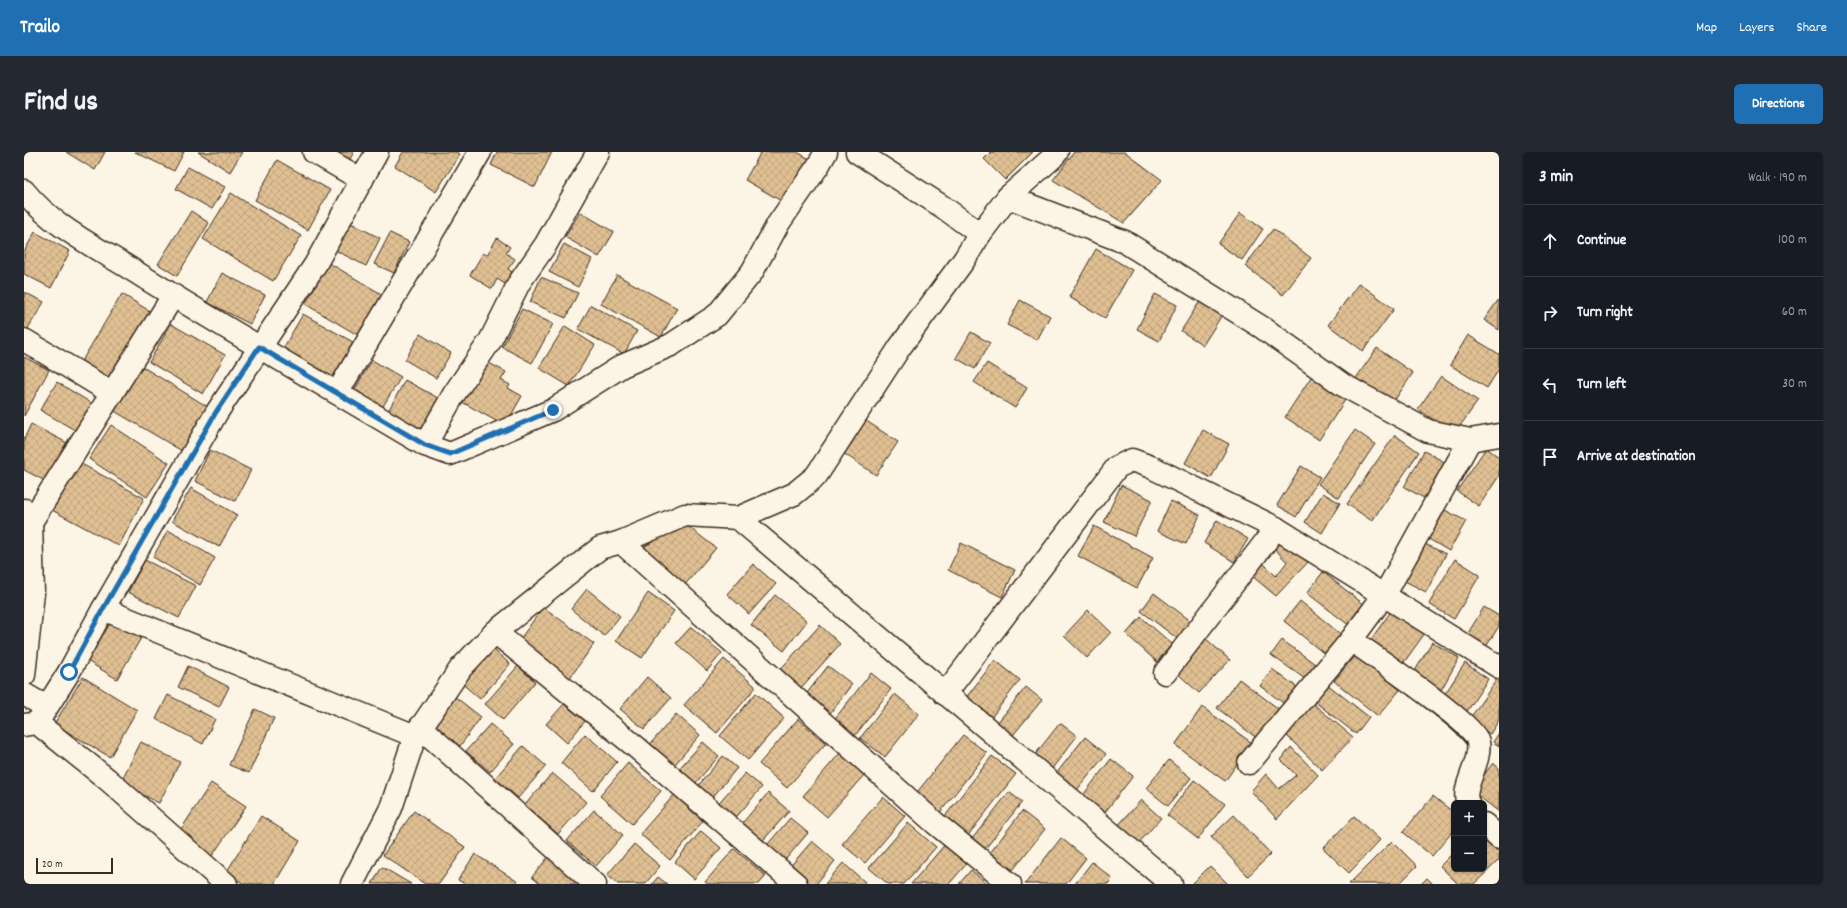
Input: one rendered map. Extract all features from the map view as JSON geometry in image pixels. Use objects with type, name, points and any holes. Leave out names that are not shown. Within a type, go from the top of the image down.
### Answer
[{"type":"street","points":[[314,152],[362,180]]},
{"type":"street","points":[[36,718],[69,672],[103,609],[216,412],[315,265],[377,152]]},
{"type":"street","points":[[337,393],[480,152]]},
{"type":"street","points":[[425,445],[454,394],[490,341],[519,283],[546,244],[598,152]]},
{"type":"street","points":[[24,192],[33,203],[57,224],[173,296],[425,445],[450,454],[553,410],[622,366],[672,345],[717,315],[752,272],[778,224],[826,152]]},
{"type":"street","points":[[857,152],[980,234]]},
{"type":"street","points":[[352,884],[391,808],[418,732],[461,668],[495,632],[600,548],[621,542],[685,515],[738,518],[794,494],[816,476],[900,347],[964,260],[980,234],[1008,197],[1057,152]]},
{"type":"street","points":[[1008,197],[1125,242],[1263,328],[1343,385],[1428,431],[1470,440],[1499,435]]},
{"type":"street","points":[[24,675],[33,593],[28,515],[112,393],[173,296]]},
{"type":"street","points":[[24,340],[112,393]]},
{"type":"street","points":[[1249,763],[1351,640],[1385,594],[1470,440]]},
{"type":"street","points":[[945,694],[1117,467],[1132,460],[1151,467],[1276,528],[1385,594],[1499,666]]},
{"type":"street","points":[[738,518],[1171,884]]},
{"type":"street","points":[[1165,673],[1276,528]]},
{"type":"street","points":[[621,542],[935,823],[1010,884]]},
{"type":"street","points":[[103,609],[418,732],[595,884]]},
{"type":"street","points":[[495,632],[636,747],[796,884]]},
{"type":"street","points":[[1351,640],[1454,714],[1475,733],[1480,755],[1466,789],[1468,800]]},
{"type":"street","points":[[24,694],[36,718],[226,884]]},
{"type":"street","points":[[1487,827],[1499,838]]},
{"type":"building","points":[[66,152],[105,152],[95,170]]},
{"type":"building","points":[[135,152],[184,152],[174,171]]},
{"type":"building","points":[[198,152],[242,152],[230,172]]},
{"type":"building","points":[[331,152],[354,152],[348,162]]},
{"type":"building","points":[[403,152],[456,152],[460,154],[436,192],[395,166]]},
{"type":"building","points":[[497,152],[552,152],[535,187],[491,165]]},
{"type":"building","points":[[761,152],[797,152],[815,162],[790,206],[745,180]]},
{"type":"building","points":[[991,152],[1033,152],[1005,180],[984,159]]},
{"type":"building","points":[[1074,152],[1125,152],[1162,180],[1124,223],[1053,180]]},
{"type":"building","points":[[277,160],[330,190],[308,230],[255,200]]},
{"type":"building","points":[[188,167],[225,187],[212,209],[176,189]]},
{"type":"building","points":[[231,193],[301,236],[273,281],[203,239]]},
{"type":"building","points":[[191,211],[209,223],[177,276],[158,264]]},
{"type":"building","points":[[580,212],[614,232],[599,257],[565,237]]},
{"type":"building","points":[[1240,213],[1263,229],[1242,260],[1218,244]]},
{"type":"building","points":[[345,220],[380,238],[366,266],[331,248]]},
{"type":"building","points":[[1273,229],[1311,258],[1283,295],[1245,266]]},
{"type":"building","points":[[35,232],[70,251],[51,288],[24,274],[24,252]]},
{"type":"building","points":[[390,233],[409,242],[394,273],[374,264]]},
{"type":"building","points":[[497,238],[510,247],[506,253],[515,259],[508,269],[512,272],[505,284],[497,279],[492,289],[470,275],[483,253],[487,255]]},
{"type":"building","points":[[564,244],[592,259],[578,287],[549,272]]},
{"type":"building","points":[[1096,249],[1132,270],[1105,318],[1069,297]]},
{"type":"building","points":[[329,263],[385,296],[361,337],[305,304]]},
{"type":"building","points":[[222,273],[265,295],[250,324],[207,302]]},
{"type":"building","points":[[617,275],[677,308],[661,337],[601,304]]},
{"type":"building","points":[[541,277],[578,293],[566,318],[530,302]]},
{"type":"building","points":[[1359,283],[1394,309],[1363,351],[1328,325]]},
{"type":"building","points":[[24,292],[44,302],[27,330],[24,327]]},
{"type":"building","points":[[122,294],[156,315],[114,385],[80,364]]},
{"type":"building","points":[[1155,294],[1177,305],[1159,341],[1137,329]]},
{"type":"building","points":[[1499,299],[1499,330],[1484,320]]},
{"type":"building","points":[[1020,300],[1050,316],[1037,340],[1007,325]]},
{"type":"building","points":[[1200,301],[1222,315],[1203,345],[1181,331]]},
{"type":"building","points":[[591,305],[637,331],[624,354],[578,329]]},
{"type":"building","points":[[522,309],[553,324],[532,363],[502,347]]},
{"type":"building","points":[[303,314],[360,346],[339,384],[281,352]]},
{"type":"building","points":[[171,324],[225,355],[203,394],[149,362]]},
{"type":"building","points":[[565,326],[595,345],[569,386],[539,368]]},
{"type":"building","points":[[971,332],[990,343],[975,369],[956,358]]},
{"type":"building","points":[[420,334],[451,353],[436,378],[405,360]]},
{"type":"building","points":[[1468,335],[1499,354],[1499,369],[1487,388],[1450,365]]},
{"type":"building","points":[[1377,348],[1413,373],[1390,407],[1354,381]]},
{"type":"building","points":[[24,357],[49,370],[24,416]]},
{"type":"building","points":[[372,360],[401,377],[380,411],[352,394]]},
{"type":"building","points":[[485,361],[506,372],[501,380],[510,385],[508,388],[522,396],[505,426],[462,402]]},
{"type":"building","points":[[987,363],[1027,388],[1015,408],[974,382]]},
{"type":"building","points":[[138,364],[208,407],[182,451],[111,409]]},
{"type":"building","points":[[1313,374],[1347,397],[1319,440],[1285,417]]},
{"type":"building","points":[[1441,376],[1478,401],[1454,434],[1418,409]]},
{"type":"building","points":[[405,380],[438,398],[420,433],[386,415]]},
{"type":"building","points":[[57,382],[96,406],[80,433],[40,410]]},
{"type":"building","points":[[862,418],[898,442],[876,475],[840,451]]},
{"type":"building","points":[[31,424],[71,445],[51,484],[24,470],[24,439]]},
{"type":"building","points":[[111,425],[169,463],[147,497],[89,459]]},
{"type":"building","points":[[1203,430],[1229,444],[1211,478],[1185,463]]},
{"type":"building","points":[[1355,430],[1375,444],[1339,498],[1318,484]]},
{"type":"building","points":[[1395,435],[1419,452],[1372,521],[1347,504]]},
{"type":"building","points":[[1486,448],[1499,457],[1499,476],[1479,506],[1457,491]]},
{"type":"building","points":[[210,450],[251,470],[235,501],[195,481]]},
{"type":"building","points":[[1424,451],[1452,466],[1433,503],[1404,487]]},
{"type":"building","points":[[76,461],[144,498],[119,546],[50,509]]},
{"type":"building","points":[[1301,466],[1320,477],[1296,517],[1277,505]]},
{"type":"building","points":[[1121,485],[1152,500],[1134,536],[1104,522]]},
{"type":"building","points":[[191,488],[237,515],[219,547],[172,521]]},
{"type":"building","points":[[1323,493],[1340,503],[1322,533],[1305,522]]},
{"type":"building","points":[[1171,501],[1200,515],[1186,544],[1157,531]]},
{"type":"building","points":[[1443,509],[1466,521],[1449,551],[1427,538]]},
{"type":"building","points":[[1217,520],[1248,539],[1234,562],[1204,543]]},
{"type":"building","points":[[685,524],[716,548],[683,587],[638,550]]},
{"type":"building","points":[[1094,526],[1153,558],[1137,588],[1078,556]]},
{"type":"building","points":[[168,530],[215,558],[200,585],[153,557]]},
{"type":"building","points":[[1285,535],[1311,559],[1276,596],[1252,576],[1261,561],[1276,576],[1287,562],[1273,547]]},
{"type":"building","points":[[1421,542],[1446,554],[1426,592],[1401,579]]},
{"type":"building","points":[[961,543],[1015,570],[1002,597],[948,570]]},
{"type":"building","points":[[1455,559],[1480,575],[1454,619],[1429,604]]},
{"type":"building","points":[[145,560],[196,586],[179,618],[128,592]]},
{"type":"building","points":[[753,564],[776,584],[749,614],[727,594]]},
{"type":"building","points":[[1323,572],[1366,606],[1350,626],[1307,593]]},
{"type":"building","points":[[587,589],[620,616],[604,636],[571,609]]},
{"type":"building","points":[[648,593],[674,611],[642,658],[616,641]]},
{"type":"building","points":[[1154,593],[1196,625],[1183,643],[1141,611]]},
{"type":"building","points":[[775,595],[807,621],[784,651],[751,625]]},
{"type":"building","points":[[1300,601],[1343,636],[1327,656],[1284,621]]},
{"type":"building","points":[[543,607],[594,644],[569,679],[518,642]]},
{"type":"building","points":[[1484,607],[1499,616],[1499,626],[1484,650],[1465,638]]},
{"type":"building","points":[[1088,610],[1111,632],[1087,658],[1064,636]]},
{"type":"building","points":[[1392,610],[1425,633],[1402,665],[1369,642]]},
{"type":"building","points":[[1141,617],[1172,644],[1157,662],[1126,634]]},
{"type":"building","points":[[112,620],[141,638],[117,679],[87,661]]},
{"type":"building","points":[[820,625],[840,644],[799,690],[778,672]]},
{"type":"building","points":[[691,627],[722,653],[707,671],[676,643]]},
{"type":"building","points":[[1205,638],[1230,660],[1199,693],[1175,671]]},
{"type":"building","points":[[1282,640],[1318,666],[1308,681],[1271,655]]},
{"type":"building","points":[[1432,642],[1459,658],[1440,692],[1412,676]]},
{"type":"building","points":[[489,646],[510,664],[480,699],[459,681]]},
{"type":"building","points":[[1356,654],[1400,690],[1378,716],[1334,681]]},
{"type":"building","points":[[724,659],[756,687],[717,733],[684,705]]},
{"type":"building","points":[[995,660],[1020,680],[987,723],[962,703]]},
{"type":"building","points":[[1465,663],[1488,679],[1464,716],[1441,700]]},
{"type":"building","points":[[188,666],[229,687],[219,707],[178,687]]},
{"type":"building","points":[[518,666],[535,682],[503,720],[485,704]]},
{"type":"building","points":[[828,666],[852,684],[828,716],[804,697]]},
{"type":"building","points":[[1272,669],[1301,690],[1289,707],[1260,686]]},
{"type":"building","points":[[871,673],[891,689],[854,737],[833,721]]},
{"type":"building","points":[[83,677],[137,710],[110,757],[54,724]]},
{"type":"building","points":[[647,677],[671,698],[644,729],[620,709]]},
{"type":"building","points":[[1239,679],[1280,710],[1258,739],[1217,708]]},
{"type":"building","points":[[1497,679],[1499,680],[1499,720],[1490,734],[1469,720]]},
{"type":"building","points":[[1327,684],[1369,717],[1356,734],[1314,701]]},
{"type":"building","points":[[1026,687],[1042,700],[1009,740],[994,727]]},
{"type":"building","points":[[756,693],[784,718],[748,760],[720,736]]},
{"type":"building","points":[[895,694],[919,714],[885,757],[860,738]]},
{"type":"building","points":[[168,695],[215,719],[203,744],[156,719]]},
{"type":"building","points":[[454,696],[481,717],[460,746],[433,725]]},
{"type":"building","points":[[1311,702],[1353,737],[1322,770],[1285,734]]},
{"type":"building","points":[[564,704],[585,721],[567,743],[546,724]]},
{"type":"building","points":[[1202,707],[1252,743],[1225,781],[1175,745]]},
{"type":"building","points":[[255,709],[274,718],[249,773],[229,765]]},
{"type":"building","points":[[676,714],[700,735],[670,770],[646,749]]},
{"type":"building","points":[[798,719],[826,743],[787,788],[759,764]]},
{"type":"building","points":[[1060,723],[1077,736],[1047,775],[1030,761]]},
{"type":"building","points":[[490,724],[514,744],[490,772],[466,751]]},
{"type":"building","points":[[1499,733],[1499,746],[1493,742]]},
{"type":"building","points":[[585,734],[617,762],[593,791],[561,763]]},
{"type":"building","points":[[963,735],[987,753],[938,815],[914,796]]},
{"type":"building","points":[[1085,737],[1106,754],[1073,795],[1052,779]]},
{"type":"building","points":[[141,742],[180,762],[159,803],[120,783]]},
{"type":"building","points":[[703,742],[719,756],[693,786],[676,772]]},
{"type":"building","points":[[523,746],[546,766],[518,798],[495,778]]},
{"type":"building","points":[[1291,747],[1318,775],[1277,819],[1251,791],[1266,774],[1279,789],[1296,775],[1281,760]]},
{"type":"building","points":[[840,753],[864,775],[827,817],[803,796]]},
{"type":"building","points":[[723,756],[737,768],[711,799],[697,787]]},
{"type":"building","points":[[992,756],[1016,774],[966,838],[942,820]]},
{"type":"building","points":[[1111,759],[1133,776],[1102,816],[1080,799]]},
{"type":"building","points":[[1169,760],[1191,778],[1168,806],[1146,788]]},
{"type":"building","points":[[628,763],[661,791],[632,824],[600,796]]},
{"type":"building","points":[[1493,763],[1499,768],[1499,812],[1487,803],[1487,800],[1484,800],[1472,791]]},
{"type":"building","points":[[552,773],[586,802],[558,834],[525,805]]},
{"type":"building","points":[[745,773],[762,787],[732,822],[715,807]]},
{"type":"building","points":[[1194,780],[1225,804],[1198,839],[1167,815]]},
{"type":"building","points":[[211,783],[246,806],[212,856],[178,834]]},
{"type":"building","points":[[1009,792],[1022,802],[985,849],[972,839]]},
{"type":"building","points":[[768,793],[789,811],[759,845],[738,828]]},
{"type":"building","points":[[674,795],[703,821],[670,860],[640,834]]},
{"type":"building","points":[[1433,796],[1451,811],[1451,834],[1432,856],[1403,832]]},
{"type":"building","points":[[883,797],[905,816],[865,863],[842,844]]},
{"type":"building","points":[[1141,800],[1161,818],[1136,846],[1116,828]]},
{"type":"building","points":[[594,810],[623,835],[596,866],[567,841]]},
{"type":"building","points":[[414,811],[465,847],[439,884],[425,884],[383,855]]},
{"type":"building","points":[[1022,811],[1045,829],[1013,870],[990,853]]},
{"type":"building","points":[[1234,815],[1271,854],[1248,876],[1211,837]]},
{"type":"building","points":[[261,816],[300,841],[274,884],[244,884],[226,873]]},
{"type":"building","points":[[1354,816],[1380,840],[1349,873],[1323,848]]},
{"type":"building","points":[[790,818],[808,833],[780,866],[762,851]]},
{"type":"building","points":[[908,823],[936,847],[904,884],[888,884],[869,868]]},
{"type":"building","points":[[701,831],[721,848],[694,879],[675,862]]},
{"type":"building","points":[[1487,837],[1499,850],[1499,860],[1487,872]]},
{"type":"building","points":[[1061,838],[1086,858],[1066,884],[1025,884]]},
{"type":"building","points":[[812,841],[835,861],[816,884],[805,884],[788,869]]},
{"type":"building","points":[[1392,841],[1417,866],[1399,884],[1349,884]]},
{"type":"building","points":[[947,842],[969,861],[949,884],[911,884]]},
{"type":"building","points":[[634,844],[660,866],[645,884],[618,884],[607,875]]},
{"type":"building","points":[[734,849],[766,876],[759,884],[708,884],[705,882]]},
{"type":"building","points":[[553,851],[593,884],[540,884],[532,877]]},
{"type":"building","points":[[475,854],[518,882],[516,884],[465,884],[458,880]]},
{"type":"building","points":[[1451,855],[1451,872],[1486,872],[1474,884],[1458,884],[1440,866]]},
{"type":"building","points":[[1092,862],[1112,878],[1108,884],[1075,884]]},
{"type":"building","points":[[843,863],[865,882],[864,884],[825,884]]},
{"type":"building","points":[[1210,866],[1228,884],[1192,884]]},
{"type":"building","points":[[382,867],[411,884],[372,884]]},
{"type":"building","points":[[971,870],[987,884],[959,884]]},
{"type":"building","points":[[658,877],[667,884],[652,884]]},
{"type":"building","points":[[1427,878],[1433,884],[1421,884]]},
{"type":"route","points":[[69,672],[103,609],[216,412],[259,347],[425,445],[450,454],[553,410]]}]
